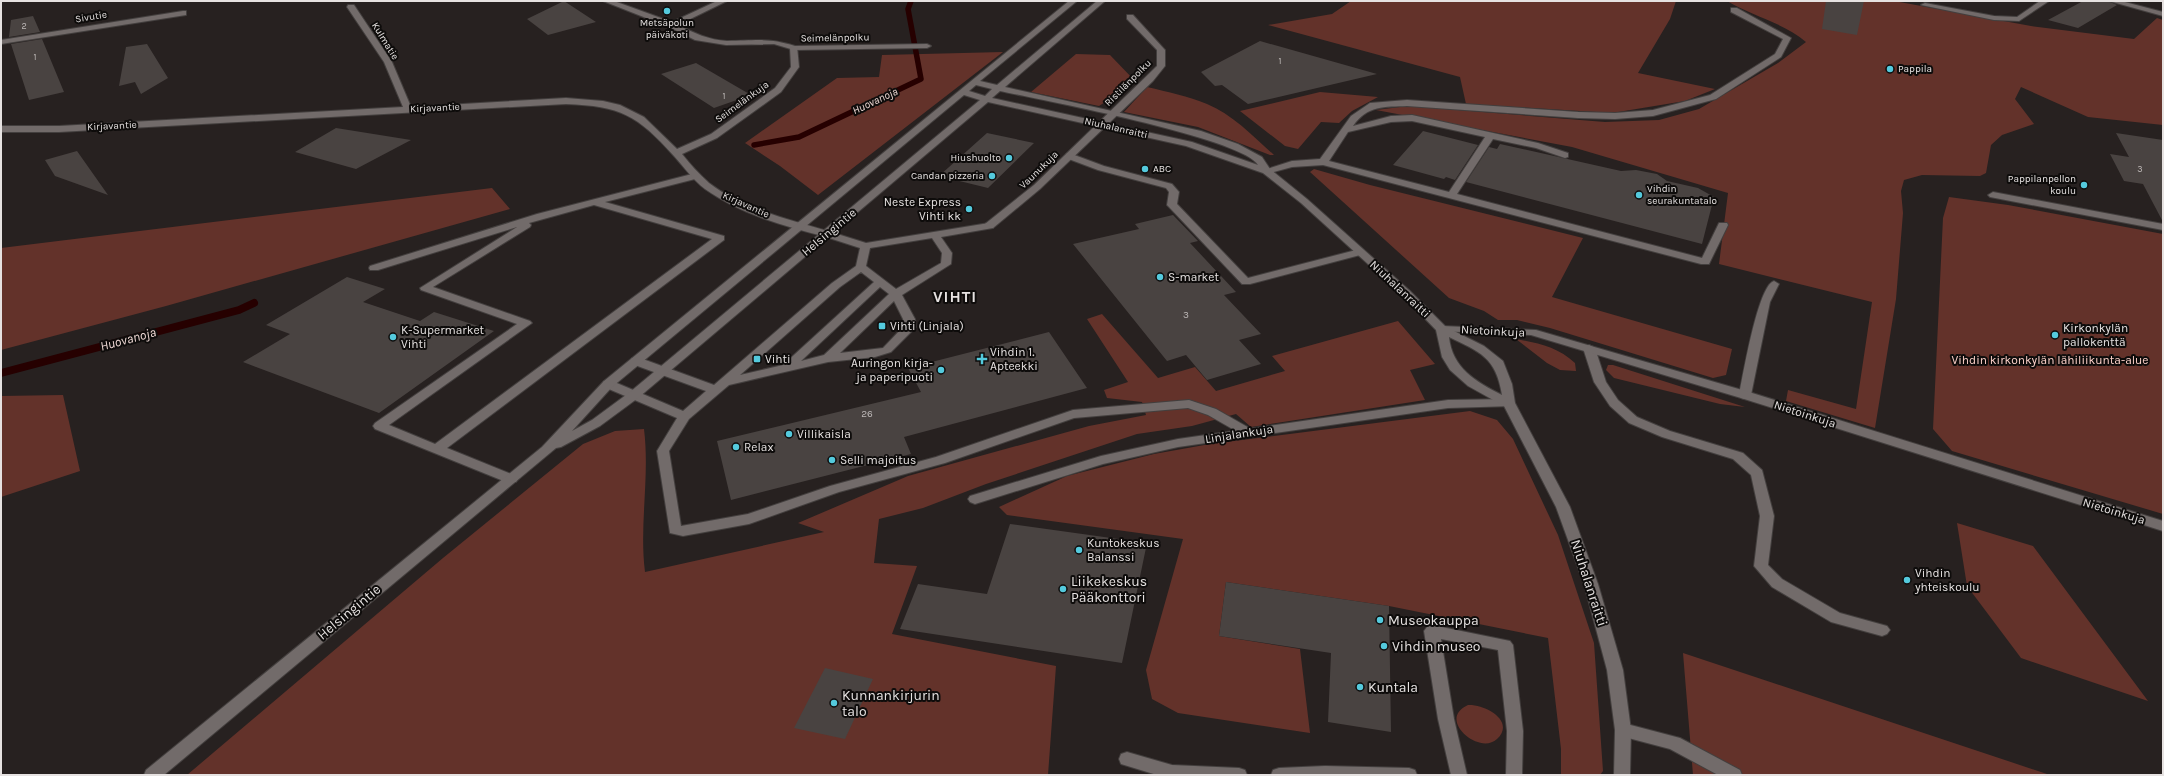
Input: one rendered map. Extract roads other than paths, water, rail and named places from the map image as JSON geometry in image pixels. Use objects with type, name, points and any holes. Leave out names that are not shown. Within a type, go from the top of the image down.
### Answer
[{"type":"street","name":"Seimelänpolku","points":[[607,1],[672,25],[698,38],[726,43],[775,42],[794,48],[927,46]]},
{"type":"street","points":[[672,25],[723,1]]},
{"type":"street","name":"Helsingintie","points":[[152,775],[547,450],[608,384],[921,124],[976,83],[1073,1]]},
{"type":"street","name":"Helsingintie","points":[[547,450],[596,423],[634,395],[827,234],[1101,1]]},
{"type":"street","points":[[1924,5],[1994,18],[2019,20],[2045,1]]},
{"type":"street","points":[[2113,1],[2163,14]]},
{"type":"street","name":"Kulmatie","points":[[351,7],[388,62],[408,110]]},
{"type":"street","points":[[1322,162],[1347,130],[1354,118],[1373,105],[1407,103],[1549,114],[1615,116],[1653,113],[1713,97],[1778,55],[1787,38],[1734,10]]},
{"type":"street","name":"Sivutie","points":[[1,42],[183,13]]},
{"type":"street","name":"Ristilänpolku","points":[[1101,125],[1150,79],[1161,66],[1161,50],[1130,17]]},
{"type":"street","name":"Seimelänkuja","points":[[676,153],[714,136],[778,90],[796,67],[794,48]]},
{"type":"street","name":"Niuhalanraitti","points":[[976,83],[1198,133],[1234,146],[1259,159],[1266,171]]},
{"type":"street","name":"Niuhalanraitti","points":[[964,92],[987,99],[1189,144],[1266,171],[1304,201],[1406,293],[1442,329],[1480,348],[1499,364],[1506,384],[1509,403],[1563,507],[1591,584],[1615,670],[1623,730],[1622,775]]},
{"type":"street","name":"Kirjavantie","points":[[1,129],[59,129],[566,101],[596,102],[622,106],[638,115],[676,153],[696,176],[711,188],[739,204],[799,226],[865,246]]},
{"type":"street","points":[[1347,130],[1391,119],[1412,118],[1538,146],[1565,155]]},
{"type":"street","name":"Vaunukuja","points":[[936,235],[990,226],[1023,201],[1101,125]]},
{"type":"street","points":[[1451,196],[1490,136]]},
{"type":"street","points":[[1069,156],[1101,168],[1169,186],[1174,192],[1172,205],[1246,282],[1360,252]]},
{"type":"street","points":[[1266,171],[1292,164],[1322,162],[1606,235],[1704,262],[1723,225]]},
{"type":"street","points":[[374,268],[540,216],[696,176]]},
{"type":"street","points":[[616,208],[642,191]]},
{"type":"street","points":[[1993,195],[2163,227]]},
{"type":"street","points":[[437,449],[720,238],[594,202]]},
{"type":"street","points":[[511,479],[379,426],[526,323],[425,288],[540,216]]},
{"type":"street","points":[[828,358],[896,294],[946,264],[947,253],[936,235],[865,246],[861,267],[836,285],[684,416],[664,451],[675,529],[683,532],[749,519],[835,489],[940,460],[1073,414],[1189,404],[1212,412],[1247,432]]},
{"type":"street","points":[[725,382],[828,358],[875,354],[887,350],[910,327],[910,319],[896,294],[861,267]]},
{"type":"street","points":[[786,368],[881,281]]},
{"type":"street","points":[[1746,395],[1765,302],[1774,284]]},
{"type":"street","points":[[1442,329],[1445,353],[1456,370],[1480,389],[1509,403]]},
{"type":"street","name":"Nietoinkuja","points":[[1442,329],[1532,332],[1746,395],[2163,526]]},
{"type":"street","points":[[1589,348],[1600,382],[1614,402],[1633,420],[1666,434],[1738,456],[1757,473],[1767,516],[1761,566],[1777,583],[1836,618],[1882,630]]},
{"type":"street","points":[[636,361],[715,390]]},
{"type":"street","points":[[608,384],[684,416]]},
{"type":"street","name":"Linjalankuja","points":[[975,499],[1101,460],[1178,443],[1448,404],[1509,403]]},
{"type":"street","points":[[1459,775],[1446,719],[1432,631],[1505,645],[1515,731],[1514,775]]},
{"type":"street","points":[[1623,730],[1674,742],[1734,775]]},
{"type":"street","points":[[1127,759],[1172,772],[1239,775]]},
{"type":"street","points":[[1279,775],[1325,773],[1409,775]]},
{"type":"waterway","name":"Huovanoja","points":[[754,145],[799,137],[921,79],[908,9],[911,1]]},
{"type":"waterway","name":"Huovanoja","points":[[1,373],[239,310],[254,303]]},
{"type":"place","name":"Metsäpolun päiväkoti","points":[[667,11]]},
{"type":"place","name":"Pappila","points":[[1890,69]]},
{"type":"place","name":"Hiushuolto","points":[[1009,158]]},
{"type":"place","name":"ABC","points":[[1145,169]]},
{"type":"place","name":"Candan pizzeria","points":[[992,176]]},
{"type":"place","name":"Pappilanpellon koulu","points":[[2084,185]]},
{"type":"place","name":"Vihdin seurakuntatalo","points":[[1639,195]]},
{"type":"place","name":"Neste Express Vihti kk","points":[[969,209]]},
{"type":"place","name":"S-market","points":[[1160,277]]},
{"type":"place","name":"Vihti (Linjala)","points":[[882,326]]},
{"type":"place","name":"Kirkonkylän pallokenttä","points":[[2055,335]]},
{"type":"place","name":"K-Supermarket Vihti","points":[[393,337]]},
{"type":"place","name":"Vihti","points":[[757,359]]},
{"type":"place","name":"Vihdin 1. Apteekki","points":[[982,359]]},
{"type":"place","name":"Auringon kirja- ja paperipuoti","points":[[941,370]]},
{"type":"place","name":"Villikaisla","points":[[789,434]]},
{"type":"place","name":"Relax","points":[[736,447]]},
{"type":"place","name":"Selli majoitus","points":[[832,460]]},
{"type":"place","name":"Kuntokeskus Balanssi","points":[[1079,550]]},
{"type":"place","name":"Vihdin yhteiskoulu","points":[[1907,580]]},
{"type":"place","name":"Liikekeskus Pääkonttori","points":[[1063,589]]},
{"type":"place","name":"Museokauppa","points":[[1380,620]]},
{"type":"place","name":"Vihdin museo","points":[[1384,646]]},
{"type":"place","name":"Kuntala","points":[[1360,687]]},
{"type":"place","name":"Kunnankirjurin talo","points":[[834,703]]},
{"type":"district","name":"VIHTI","points":[[955,296]]},
{"type":"park label","name":"Vihdin kirkonkylän lähiliikunta-alue","points":[[2050,360]]}]
